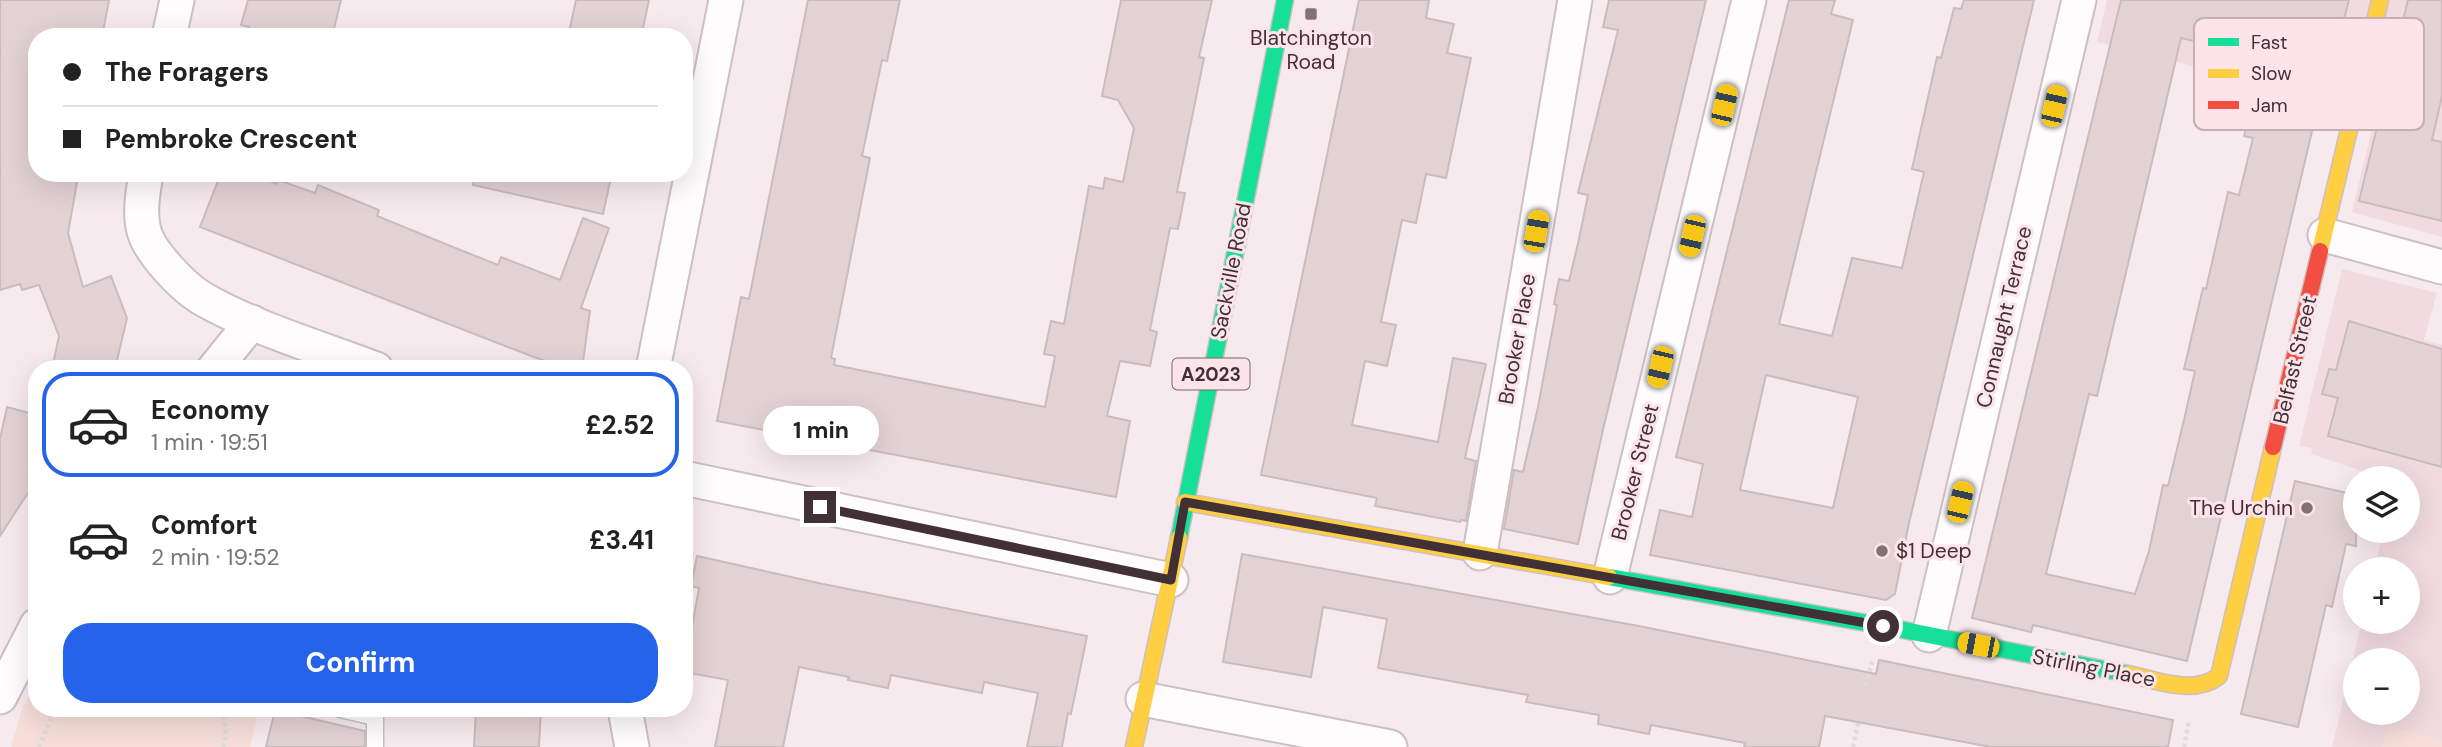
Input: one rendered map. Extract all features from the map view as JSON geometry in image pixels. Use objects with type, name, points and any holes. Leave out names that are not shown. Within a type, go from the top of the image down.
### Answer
[{"type":"street","points":[[172,28],[177,0]]},
{"type":"street","points":[[693,167],[726,0]]},
{"type":"street","name":"Sackville Road","points":[[1133,747],[1171,580],[1285,0]]},
{"type":"street","name":"Brooker Place","points":[[1480,553],[1575,0]]},
{"type":"street","name":"Brooker Street","points":[[1610,577],[1749,0]]},
{"type":"street","name":"Connaught Terrace","points":[[1929,635],[2079,0]]},
{"type":"street","name":"Belfast Street","points":[[2376,18],[2380,0]]},
{"type":"street","name":"Belfast Street","points":[[2176,684],[2203,685],[2213,682],[2219,676],[2350,130]]},
{"type":"street","points":[[145,182],[141,204],[144,233],[158,259],[200,298],[252,322],[352,360]]},
{"type":"street","points":[[655,360],[690,182]]},
{"type":"street","points":[[2325,235],[2442,267]]},
{"type":"street","points":[[221,360],[252,322]]},
{"type":"street","points":[[693,480],[1171,580]]},
{"type":"street","name":"Stirling Place","points":[[1185,502],[1929,635],[2176,684]]},
{"type":"street","points":[[0,697],[28,643]]},
{"type":"street","points":[[1143,699],[1390,747]]},
{"type":"street","points":[[626,717],[632,747]]},
{"type":"lane","points":[[375,717],[375,747]]},
{"type":"path","points":[[39,747],[52,717]]},
{"type":"path","points":[[223,747],[226,736],[224,717]]},
{"type":"path","points":[[1853,747],[1858,723]]},
{"type":"shaded area","points":[[2107,0],[2442,0],[2442,237],[2352,212],[2372,130],[2424,130],[2424,18],[2194,18],[2194,66],[2097,42]]},
{"type":"shaded area","points":[[2342,269],[2437,293],[2424,340],[2441,345],[2442,343],[2442,747],[2332,747],[2343,701],[2343,725],[2420,725],[2420,648],[2356,648],[2359,634],[2420,634],[2420,557],[2377,557],[2380,543],[2420,543],[2420,466],[2348,466],[2311,454],[2312,448],[2299,446]]},
{"type":"shaded area","points":[[28,699],[28,717],[257,717],[250,747],[11,747],[23,706]]},
{"type":"shaded area","points":[[2388,726],[2442,740],[2442,747],[2382,747]]},
{"type":"building","points":[[0,0],[109,0],[104,28],[28,28],[28,182],[77,182],[68,233],[83,287],[111,276],[127,318],[117,360],[54,360],[59,336],[39,285],[22,290],[20,284],[0,290]]},
{"type":"building","points":[[248,0],[341,0],[334,28],[249,28],[241,25]]},
{"type":"building","points":[[576,0],[649,0],[643,28],[570,28]]},
{"type":"building","points":[[808,0],[900,0],[887,61],[882,60],[862,156],[870,158],[831,358],[835,359],[834,365],[1045,407],[1055,356],[1044,354],[1051,321],[1064,324],[1089,186],[1103,189],[1105,178],[1123,182],[1134,128],[1118,100],[1102,96],[1121,0],[1212,0],[1199,57],[1204,58],[1177,192],[1185,193],[1178,229],[1170,228],[1150,330],[1157,332],[1150,366],[1120,361],[1107,416],[1130,421],[1116,497],[717,421],[741,297],[749,299]]},
{"type":"building","points":[[1359,0],[1429,0],[1426,18],[1454,24],[1447,53],[1471,58],[1446,178],[1426,174],[1416,223],[1402,220],[1381,322],[1396,325],[1387,366],[1365,361],[1352,425],[1438,442],[1453,358],[1486,364],[1465,458],[1476,461],[1466,521],[1375,506],[1377,498],[1261,475]]},
{"type":"building","points":[[1609,0],[1706,0],[1578,544],[1504,529],[1514,470],[1523,472],[1538,407],[1557,305],[1554,304],[1559,279],[1569,281],[1588,195],[1578,193],[1618,30],[1603,27]]},
{"type":"building","points":[[1789,0],[1835,0],[1831,14],[1853,20],[1779,324],[1832,336],[1852,258],[1902,268],[1924,172],[1912,169],[1937,57],[1941,58],[1954,8],[1961,9],[1964,0],[2034,0],[1909,523],[1895,594],[1886,600],[1650,555],[1660,510],[1692,517],[1703,464],[1676,457]],"holes":[[[1766,375],[1858,397],[1833,508],[1740,490]]]},
{"type":"building","points":[[2121,0],[2349,0],[2344,18],[2194,18],[2194,41],[2181,38],[2097,396],[2089,394],[2046,574],[2135,594],[2149,551],[2163,485],[2168,486],[2195,371],[2184,369],[2203,288],[2206,289],[2228,192],[2239,195],[2253,138],[2244,136],[2246,130],[2312,130],[2187,661],[2033,625],[2031,632],[1972,618]]},
{"type":"building","points":[[2408,0],[2442,0],[2442,96],[2432,140],[2442,142],[2442,221],[2359,201],[2376,130],[2424,130],[2424,18],[2404,18]]},
{"type":"building","points":[[218,182],[284,182],[315,193],[318,185],[379,210],[377,216],[498,265],[501,257],[560,280],[583,218],[609,228],[581,308],[590,311],[583,360],[542,360],[200,227]]},
{"type":"building","points":[[474,182],[610,182],[603,214],[473,185]]},
{"type":"building","points":[[2349,321],[2442,349],[2442,467],[2328,436],[2338,398],[2322,394],[2329,369],[2336,370]]},
{"type":"building","points":[[7,407],[28,413],[28,493],[0,536],[0,439]]},
{"type":"building","points":[[2295,481],[2343,492],[2343,543],[2356,543],[2356,546],[2346,544],[2332,607],[2326,605],[2298,727],[2241,714]]},
{"type":"building","points":[[1242,554],[1639,626],[1876,674],[1879,660],[2173,720],[2168,747],[1991,747],[1825,716],[1819,747],[1744,747],[1745,743],[1651,725],[1649,734],[1598,724],[1599,715],[1526,702],[1528,695],[1378,668],[1387,619],[1323,607],[1311,677],[1223,662]]},
{"type":"building","points":[[697,556],[823,584],[1087,636],[1062,747],[1027,747],[1038,693],[984,682],[982,693],[891,675],[888,688],[799,667],[783,747],[715,747],[728,680],[693,674],[693,622],[699,588],[693,586]]},
{"type":"building","points":[[273,717],[305,717],[365,731],[365,747],[266,747]]},
{"type":"building","points":[[476,717],[541,717],[539,747],[474,747]]},
{"type":"traffic: fast","points":[[1179,538],[1285,0]]},
{"type":"traffic: fast","points":[[1609,577],[1883,626],[2128,674]]},
{"type":"traffic: slow","points":[[2376,18],[2380,0]]},
{"type":"traffic: slow","points":[[2320,251],[2349,130]]},
{"type":"traffic: slow","points":[[2128,674],[2187,686],[2209,682],[2219,676],[2273,447]]},
{"type":"traffic: slow","points":[[1185,502],[1609,577]]},
{"type":"traffic: slow","points":[[1134,747],[1179,538]]},
{"type":"traffic: jam","points":[[2273,447],[2320,251]]},
{"type":"place","name":"Blatchington Road","points":[[1311,14]]},
{"type":"place","name":"The Urchin","points":[[2307,508]]},
{"type":"place","name":"$1 Deep","points":[[1882,551]]},
{"type":"route","points":[[820,507],[1171,580],[1185,502],[1883,626]]}]
